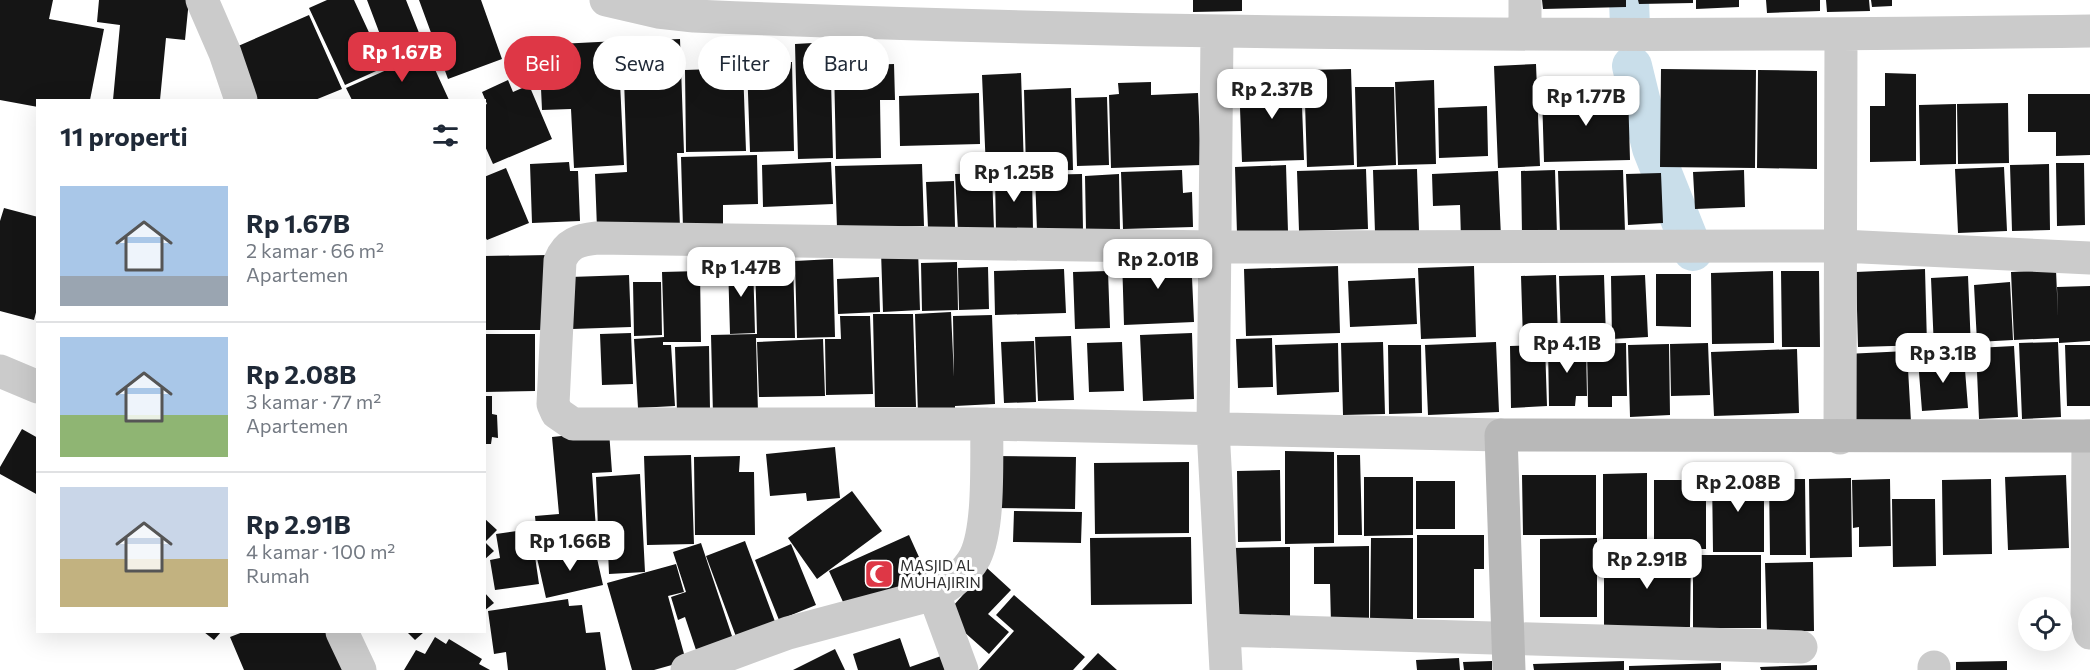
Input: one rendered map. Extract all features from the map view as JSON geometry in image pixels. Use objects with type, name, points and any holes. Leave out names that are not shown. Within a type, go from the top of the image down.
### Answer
[{"type":"street","points":[[201,0],[225,52],[241,99]]},
{"type":"street","points":[[606,0],[658,12],[690,8],[1217,33],[1841,34],[2090,31]]},
{"type":"street","points":[[1525,0],[1525,33]]},
{"type":"street","points":[[1217,33],[1213,429],[1226,670]]},
{"type":"street","points":[[1840,438],[1841,34]]},
{"type":"street","points":[[2090,258],[1841,246],[1215,247],[581,239],[564,252],[560,261],[553,404],[557,413],[573,424],[987,424],[1501,435],[1840,438],[2089,436],[2087,621],[2090,633]]},
{"type":"street","points":[[0,371],[36,386]]},
{"type":"street","points":[[687,670],[788,633],[934,594],[964,572],[974,558],[983,526],[987,424]]},
{"type":"street","points":[[1501,435],[1509,670]]},
{"type":"street","points":[[934,594],[962,670]]},
{"type":"street","points":[[1224,630],[1507,637],[1749,658],[1801,647]]},
{"type":"street","points":[[342,633],[360,670]]},
{"type":"building","points":[[0,0],[53,0],[49,19],[104,29],[90,99],[36,99],[36,107],[0,100]]},
{"type":"building","points":[[99,0],[189,0],[185,40],[166,38],[160,99],[113,99],[120,25],[97,22]]},
{"type":"building","points":[[327,0],[354,0],[385,67],[345,85],[309,8]]},
{"type":"building","points":[[367,0],[406,0],[425,48],[390,61]]},
{"type":"building","points":[[419,0],[481,0],[502,59],[448,79]]},
{"type":"building","points":[[1193,0],[1242,0],[1242,11],[1193,12]]},
{"type":"building","points":[[1542,0],[1626,0],[1626,7],[1543,9]]},
{"type":"building","points":[[1638,0],[1693,0],[1693,3],[1639,4]]},
{"type":"building","points":[[1696,0],[1739,0],[1739,7],[1696,9]]},
{"type":"building","points":[[1766,0],[1820,0],[1820,11],[1767,13]]},
{"type":"building","points":[[1826,0],[1869,0],[1870,11],[1827,12]]},
{"type":"building","points":[[1871,0],[1892,0],[1892,6],[1872,7]]},
{"type":"building","points":[[309,15],[342,89],[317,99],[252,99],[229,50]]},
{"type":"building","points":[[593,42],[593,90],[620,90],[624,165],[574,168],[571,109],[542,110],[541,90],[581,90],[581,43]]},
{"type":"building","points":[[795,44],[803,44],[803,90],[831,90],[833,158],[798,159]]},
{"type":"building","points":[[427,52],[449,99],[352,99],[346,88]]},
{"type":"building","points":[[791,62],[794,151],[750,152],[748,90],[791,90]]},
{"type":"building","points":[[889,64],[894,64],[895,100],[880,100],[881,158],[836,159],[835,90],[889,90]]},
{"type":"building","points":[[1536,64],[1540,166],[1498,168],[1494,66]]},
{"type":"building","points":[[1351,69],[1354,165],[1307,167],[1304,70]]},
{"type":"building","points":[[1661,69],[1756,70],[1755,168],[1660,167]]},
{"type":"building","points":[[686,70],[698,70],[698,90],[744,90],[746,151],[686,152]]},
{"type":"building","points":[[1758,70],[1817,71],[1817,169],[1757,168]]},
{"type":"building","points":[[1021,73],[1024,169],[986,170],[982,75]]},
{"type":"building","points":[[1885,73],[1916,74],[1916,161],[1870,162],[1870,106],[1885,106]]},
{"type":"building","points":[[1301,78],[1304,160],[1242,162],[1239,81]]},
{"type":"building","points":[[1434,80],[1436,164],[1398,165],[1395,82]]},
{"type":"building","points":[[504,82],[504,90],[513,92],[531,90],[552,139],[493,164],[486,148],[487,104],[482,92]]},
{"type":"building","points":[[1151,82],[1151,95],[1198,93],[1201,165],[1111,168],[1109,95],[1119,94],[1118,83]]},
{"type":"building","points":[[1355,87],[1394,87],[1396,165],[1357,167]]},
{"type":"building","points":[[1071,88],[1073,170],[1026,171],[1024,90]]},
{"type":"building","points":[[624,90],[682,90],[684,153],[677,153],[680,227],[597,229],[595,174],[627,172]]},
{"type":"building","points":[[1628,92],[1630,160],[1544,162],[1542,94]]},
{"type":"building","points":[[979,93],[980,144],[900,146],[899,96]]},
{"type":"building","points":[[2028,94],[2090,94],[2090,155],[2056,156],[2056,132],[2028,132]]},
{"type":"building","points":[[1107,97],[1109,165],[1077,166],[1075,98]]},
{"type":"building","points":[[2008,103],[2009,163],[1958,164],[1957,104]]},
{"type":"building","points":[[1956,104],[1956,164],[1920,165],[1919,105]]},
{"type":"building","points":[[1487,106],[1488,156],[1439,158],[1438,108]]},
{"type":"building","points":[[757,155],[758,204],[723,205],[723,227],[683,228],[681,157]]},
{"type":"building","points":[[569,162],[570,171],[578,171],[580,221],[532,223],[530,164]]},
{"type":"building","points":[[831,162],[833,204],[763,207],[762,165]]},
{"type":"building","points":[[2056,163],[2084,163],[2085,225],[2057,226]]},
{"type":"building","points":[[922,164],[924,226],[837,228],[835,166]]},
{"type":"building","points":[[2049,164],[2050,230],[2012,231],[2010,165]]},
{"type":"building","points":[[1286,165],[1288,232],[1237,234],[1235,167]]},
{"type":"building","points":[[2004,167],[2007,231],[1958,233],[1955,169]]},
{"type":"building","points":[[506,168],[529,223],[487,240],[486,238],[486,176]]},
{"type":"building","points":[[1366,169],[1368,229],[1299,231],[1297,171]]},
{"type":"building","points":[[1417,169],[1419,231],[1375,233],[1373,170]]},
{"type":"building","points":[[1182,170],[1183,193],[1192,192],[1193,227],[1123,229],[1121,172]]},
{"type":"building","points":[[1555,170],[1557,235],[1522,235],[1521,171]]},
{"type":"building","points":[[1623,170],[1625,232],[1560,234],[1558,171]]},
{"type":"building","points":[[1744,170],[1745,207],[1695,209],[1693,172]]},
{"type":"building","points":[[1498,171],[1501,237],[1461,239],[1460,205],[1433,206],[1432,174]]},
{"type":"building","points":[[992,173],[994,230],[958,231],[955,174]]},
{"type":"building","points":[[1661,173],[1663,223],[1628,225],[1626,174]]},
{"type":"building","points":[[1032,174],[1033,231],[996,232],[995,175]]},
{"type":"building","points":[[1082,174],[1083,230],[1037,231],[1035,175]]},
{"type":"building","points":[[1119,174],[1120,230],[1086,230],[1085,176]]},
{"type":"building","points":[[954,181],[955,227],[928,228],[926,182]]},
{"type":"building","points":[[4,208],[36,216],[36,312],[34,320],[0,311],[0,221]]},
{"type":"building","points":[[918,249],[920,310],[883,312],[881,251]]},
{"type":"building","points":[[549,255],[549,330],[486,330],[486,256]]},
{"type":"building","points":[[1191,255],[1194,322],[1124,325],[1122,257]]},
{"type":"building","points":[[793,259],[795,338],[756,338],[758,413],[713,415],[711,335],[757,334],[755,260]]},
{"type":"building","points":[[833,259],[835,337],[797,338],[795,261]]},
{"type":"building","points":[[753,262],[755,333],[730,334],[728,263]]},
{"type":"building","points":[[957,262],[958,310],[922,311],[921,263]]},
{"type":"building","points":[[1338,266],[1340,333],[1246,336],[1244,269]]},
{"type":"building","points":[[1474,266],[1476,337],[1421,339],[1418,268]]},
{"type":"building","points":[[988,267],[989,309],[959,310],[958,268]]},
{"type":"building","points":[[1064,269],[1066,313],[995,315],[994,271]]},
{"type":"building","points":[[1925,269],[1927,345],[1858,347],[1856,272]]},
{"type":"building","points":[[2056,270],[2058,317],[2057,287],[2090,286],[2090,341],[2059,343],[2059,338],[2014,340],[2011,272]]},
{"type":"building","points":[[700,271],[701,342],[663,342],[663,345],[671,345],[675,406],[638,408],[634,339],[664,337],[662,272]]},
{"type":"building","points":[[1108,271],[1110,328],[1075,329],[1073,272]]},
{"type":"building","points":[[1773,271],[1774,343],[1712,344],[1711,273]]},
{"type":"building","points":[[1781,271],[1819,271],[1820,347],[1782,347]]},
{"type":"building","points":[[1656,274],[1691,274],[1691,327],[1656,326]]},
{"type":"building","points":[[629,275],[631,327],[572,329],[570,277]]},
{"type":"building","points":[[1556,275],[1558,339],[1523,340],[1521,276]]},
{"type":"building","points":[[1604,275],[1606,338],[1561,339],[1559,276]]},
{"type":"building","points":[[1645,275],[1648,337],[1612,339],[1611,276]]},
{"type":"building","points":[[1968,276],[1971,348],[1934,349],[1931,278]]},
{"type":"building","points":[[879,277],[880,312],[838,314],[837,279]]},
{"type":"building","points":[[1415,278],[1417,324],[1350,327],[1348,281]]},
{"type":"building","points":[[633,282],[661,282],[662,335],[634,336]]},
{"type":"building","points":[[2010,282],[2013,340],[1977,342],[1974,285]]},
{"type":"building","points":[[951,312],[954,377],[953,316],[992,315],[995,404],[955,406],[955,413],[918,415],[915,314]]},
{"type":"building","points":[[873,314],[913,314],[916,407],[875,407]]},
{"type":"building","points":[[840,316],[870,316],[873,394],[826,395],[825,339],[841,339]]},
{"type":"building","points":[[631,333],[633,384],[602,385],[600,334]]},
{"type":"building","points":[[1192,333],[1194,399],[1143,401],[1140,335]]},
{"type":"building","points":[[486,334],[535,334],[535,391],[486,392]]},
{"type":"building","points":[[1071,336],[1074,400],[1038,401],[1035,337]]},
{"type":"building","points":[[1272,338],[1273,387],[1238,388],[1236,339]]},
{"type":"building","points":[[823,339],[825,396],[759,397],[757,342]]},
{"type":"building","points":[[1034,341],[1036,402],[1004,403],[1001,342]]},
{"type":"building","points":[[1122,342],[1124,391],[1089,392],[1087,343]]},
{"type":"building","points":[[1383,342],[1385,414],[1343,415],[1341,343]]},
{"type":"building","points":[[1496,342],[1499,412],[1428,415],[1425,345]]},
{"type":"building","points":[[2058,342],[2061,417],[2022,419],[2019,343]]},
{"type":"building","points":[[1338,343],[1339,392],[1277,395],[1275,345]]},
{"type":"building","points":[[1626,343],[1627,396],[1612,396],[1612,407],[1588,407],[1587,344]]},
{"type":"building","points":[[1708,343],[1710,395],[1671,396],[1670,344]]},
{"type":"building","points":[[1586,344],[1587,396],[1576,396],[1575,406],[1549,406],[1548,345]]},
{"type":"building","points":[[1669,344],[1670,415],[1630,417],[1628,345]]},
{"type":"building","points":[[1388,345],[1421,345],[1422,413],[1389,414]]},
{"type":"building","points":[[1545,345],[1547,406],[1511,408],[1510,346]]},
{"type":"building","points":[[2065,345],[2090,345],[2090,406],[2067,406]]},
{"type":"building","points":[[709,346],[710,410],[677,412],[675,347]]},
{"type":"building","points":[[2014,346],[2018,417],[1979,419],[1976,348]]},
{"type":"building","points":[[1797,349],[1799,413],[1714,416],[1711,352]]},
{"type":"building","points":[[1907,351],[1911,422],[1850,425],[1846,354]]},
{"type":"building","points":[[1964,357],[1968,408],[1922,411],[1918,360]]},
{"type":"building","points":[[486,396],[492,396],[492,414],[497,415],[498,438],[492,437],[491,444],[486,444]]},
{"type":"building","points":[[22,429],[36,437],[36,494],[0,474],[0,467]]},
{"type":"building","points":[[609,431],[612,472],[592,473],[597,543],[538,549],[535,516],[559,514],[552,437]]},
{"type":"building","points":[[835,447],[840,498],[807,501],[806,493],[770,496],[766,454]]},
{"type":"building","points":[[1285,451],[1334,452],[1334,543],[1285,544]]},
{"type":"building","points":[[691,455],[694,544],[647,545],[644,456]]},
{"type":"building","points":[[1337,455],[1360,455],[1362,535],[1338,535]]},
{"type":"building","points":[[740,456],[739,472],[754,472],[755,535],[695,535],[694,457]]},
{"type":"building","points":[[994,456],[1076,457],[1075,509],[993,508]]},
{"type":"building","points":[[1189,462],[1189,533],[1095,534],[1094,463]]},
{"type":"building","points":[[1280,470],[1281,541],[1238,542],[1237,471]]},
{"type":"building","points":[[1647,473],[1647,547],[1603,547],[1603,474]]},
{"type":"building","points":[[640,474],[645,572],[609,574],[607,527],[598,528],[596,477]]},
{"type":"building","points":[[1712,474],[1764,474],[1764,552],[1713,552]]},
{"type":"building","points":[[1522,475],[1596,475],[1596,535],[1523,535]]},
{"type":"building","points":[[2066,475],[2069,548],[2008,550],[2005,477]]},
{"type":"building","points":[[1364,477],[1413,477],[1413,535],[1364,536]]},
{"type":"building","points":[[1851,478],[1852,557],[1810,558],[1809,479]]},
{"type":"building","points":[[1769,479],[1805,479],[1806,555],[1770,555]]},
{"type":"building","points":[[1890,479],[1891,546],[1859,547],[1859,527],[1853,528],[1852,480]]},
{"type":"building","points":[[1991,479],[1992,554],[1943,555],[1942,480]]},
{"type":"building","points":[[1654,480],[1706,480],[1706,549],[1654,549]]},
{"type":"building","points":[[1416,481],[1455,481],[1455,529],[1416,529]]},
{"type":"building","points":[[852,491],[882,531],[817,579],[788,538]]},
{"type":"building","points":[[1892,499],[1935,499],[1936,566],[1893,567]]},
{"type":"building","points":[[1014,511],[1082,512],[1081,543],[1013,542]]},
{"type":"building","points":[[486,520],[497,530],[486,541]]},
{"type":"building","points":[[531,529],[539,584],[495,590],[490,560],[500,558],[496,534]]},
{"type":"building","name":"MASJID AL MUHAJIRIN","points":[[909,535],[928,577],[848,613],[829,571]]},
{"type":"building","points":[[1417,535],[1484,535],[1484,569],[1474,569],[1474,618],[1417,618]]},
{"type":"building","points":[[1191,537],[1192,604],[1091,605],[1090,538]]},
{"type":"building","points":[[1371,538],[1413,538],[1413,621],[1370,621]]},
{"type":"building","points":[[1597,538],[1597,617],[1540,617],[1540,539]]},
{"type":"building","points":[[745,541],[777,627],[738,642],[706,556]]},
{"type":"building","points":[[486,543],[494,551],[486,558]]},
{"type":"building","points":[[701,543],[735,645],[698,656],[685,617],[678,620],[671,597],[686,592],[673,552]]},
{"type":"building","points":[[791,544],[816,605],[779,620],[755,560]]},
{"type":"building","points":[[594,545],[603,585],[546,598],[537,558]]},
{"type":"building","points":[[1369,546],[1369,623],[1331,623],[1330,584],[1314,584],[1314,547]]},
{"type":"building","points":[[1290,547],[1290,618],[1232,619],[1231,548]]},
{"type":"building","points":[[1604,554],[1691,554],[1690,627],[1604,627]]},
{"type":"building","points":[[1693,555],[1761,555],[1761,628],[1693,628]]},
{"type":"building","points":[[1813,562],[1814,631],[1767,632],[1765,563]]},
{"type":"building","points":[[676,564],[684,592],[668,596],[686,661],[654,670],[632,670],[607,583]]},
{"type":"building","points":[[987,568],[1011,590],[988,614],[1009,632],[989,654],[945,615]]},
{"type":"building","points":[[486,594],[494,603],[486,609]]},
{"type":"building","points":[[1014,595],[1085,657],[1073,670],[979,670],[1014,631],[996,615]]},
{"type":"building","points":[[568,599],[569,606],[582,605],[586,633],[600,632],[606,670],[508,670],[506,652],[494,654],[488,611]]},
{"type":"building","points":[[205,633],[220,633],[214,640]]},
{"type":"building","points":[[240,633],[332,633],[349,670],[244,670],[230,637]]},
{"type":"building","points":[[408,633],[423,633],[415,640]]},
{"type":"building","points":[[435,637],[446,644],[449,639],[482,659],[479,664],[490,670],[404,670],[416,650],[425,654]]},
{"type":"building","points":[[900,638],[910,667],[941,656],[945,670],[858,670],[853,654]]},
{"type":"building","points":[[835,649],[845,670],[793,670]]},
{"type":"building","points":[[1098,653],[1117,670],[1082,670]]},
{"type":"building","points":[[1459,658],[1460,670],[1417,670],[1416,660]]},
{"type":"building","points":[[1492,661],[1492,670],[1464,670],[1463,662]]},
{"type":"building","points":[[1624,661],[1624,670],[1534,670],[1533,664]]},
{"type":"building","points":[[2007,661],[2007,670],[1956,670],[1956,662]]},
{"type":"building","points":[[1721,663],[1721,670],[1629,670],[1629,666]]},
{"type":"building","points":[[1817,665],[1817,670],[1761,670],[1760,667]]},
{"type":"waterway","points":[[1629,0],[1630,27]]},
{"type":"waterway","points":[[1632,66],[1652,148],[1693,251]]},
{"type":"place","name":"MASJID AL MUHAJIRIN","points":[[879,574]]}]
